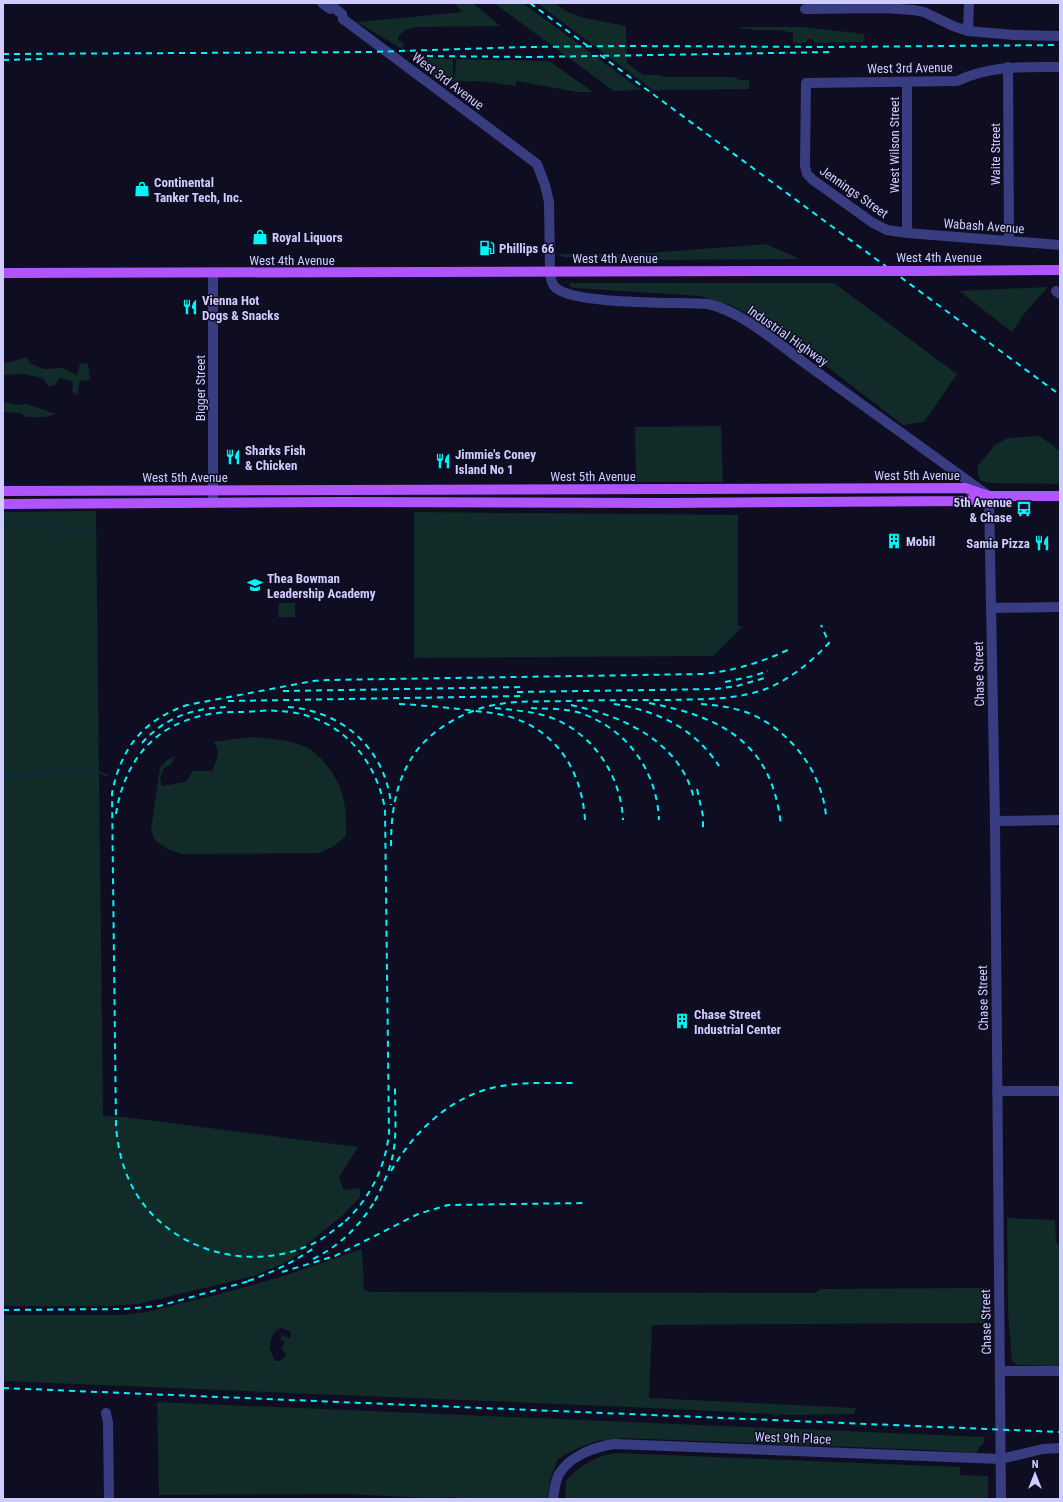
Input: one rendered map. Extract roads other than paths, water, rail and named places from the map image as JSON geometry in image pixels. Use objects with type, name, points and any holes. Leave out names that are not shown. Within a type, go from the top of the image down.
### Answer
[{"type":"main road","name":"West 4th Avenue","points":[[3,273],[1060,270]]},
{"type":"main road","points":[[822,488],[822,502]]},
{"type":"main road","name":"West 5th Avenue","points":[[3,491],[965,488],[989,496]]},
{"type":"main road","points":[[631,489],[631,503]]},
{"type":"main road","points":[[341,490],[342,502]]},
{"type":"main road","name":"West 5th Avenue","points":[[3,504],[966,501],[989,496],[1060,496]]},
{"type":"street","points":[[968,32],[969,3]]},
{"type":"street","name":"West 3rd Avenue","points":[[326,6],[335,9],[342,14],[343,19],[537,164],[544,180],[548,202],[550,272]]},
{"type":"street","points":[[805,9],[884,8],[913,10],[924,12],[968,32],[1060,36]]},
{"type":"street","name":"West 3rd Avenue","points":[[806,83],[957,81],[988,70],[1008,67],[1060,67]]},
{"type":"street","name":"Waite Street","points":[[1008,67],[1009,241]]},
{"type":"street","name":"West Wilson Street","points":[[907,82],[907,233]]},
{"type":"street","name":"Jennings Street","points":[[806,83],[807,174],[813,180],[873,223],[887,230],[907,233]]},
{"type":"street","name":"Wabash Avenue","points":[[907,233],[1060,245]]},
{"type":"street","name":"Industrial Highway","points":[[550,272],[554,286],[565,294],[599,299],[697,303],[719,306],[738,316],[772,339],[989,496]]},
{"type":"street","name":"Bigger Street","points":[[213,273],[213,503]]},
{"type":"street","name":"Chase Street","points":[[989,496],[995,821],[1001,1499]]},
{"type":"street","points":[[991,608],[1060,607]]},
{"type":"street","points":[[995,821],[1060,820]]},
{"type":"street","points":[[997,1091],[1060,1091]]},
{"type":"street","points":[[1000,1371],[1060,1372]]},
{"type":"street","points":[[106,1413],[108,1422],[109,1499]]},
{"type":"street","name":"West 9th Place","points":[[553,1499],[555,1485],[559,1474],[569,1463],[586,1452],[614,1444],[1001,1459],[1031,1451],[1060,1448]]},
{"type":"waterway","points":[[3,522],[40,522],[67,530],[92,530]]},
{"type":"waterway","points":[[3,774],[94,771],[107,775]]},
{"type":"railway","points":[[530,3],[589,47]]},
{"type":"railway","points":[[3,54],[370,52],[525,47],[626,46],[829,47],[1060,45]]},
{"type":"railway","points":[[416,56],[534,57],[834,52]]},
{"type":"railway","points":[[600,55],[1060,395]]},
{"type":"railway","points":[[3,60],[46,59]]},
{"type":"railway","points":[[391,846],[394,808],[397,791],[403,774],[411,759],[422,745],[435,732],[457,718],[483,708],[512,702],[704,699],[727,698],[749,694],[779,683],[797,672],[821,651],[829,643],[821,625]]},
{"type":"railway","points":[[343,1223],[316,1242],[282,1254],[259,1257],[235,1256],[212,1251],[190,1242],[170,1230],[152,1214],[137,1195],[125,1171],[118,1144],[116,1126],[112,793],[121,762],[136,738],[158,719],[187,705],[313,681],[702,674],[725,671],[748,665],[770,658],[792,648]]},
{"type":"railway","points":[[725,682],[768,671]]},
{"type":"railway","points":[[517,692],[716,689],[737,686],[768,677]]},
{"type":"railway","points":[[283,691],[525,687]]},
{"type":"railway","points":[[228,701],[524,696]]},
{"type":"railway","points":[[649,703],[676,709],[700,717],[721,726],[740,739],[755,755],[767,774],[776,798],[781,826]]},
{"type":"railway","points":[[399,704],[422,705],[498,714],[521,721],[537,729],[551,740],[562,753],[571,768],[578,784],[583,802],[585,820]]},
{"type":"railway","points":[[614,704],[645,711],[674,723],[698,741],[719,766]]},
{"type":"railway","points":[[701,704],[722,706],[743,711],[774,727],[788,739],[800,752],[818,782],[826,816]]},
{"type":"railway","points":[[571,705],[610,716],[647,735],[663,747],[677,762],[687,779],[694,799]]},
{"type":"railway","points":[[142,743],[151,734],[170,720],[203,709],[228,707]]},
{"type":"railway","points":[[288,707],[308,710],[327,716],[343,725],[358,737],[371,751],[381,767],[387,785],[391,805]]},
{"type":"railway","points":[[495,708],[546,716],[577,732],[590,743],[601,756],[610,771],[621,803],[623,820]]},
{"type":"railway","points":[[531,708],[560,709],[577,712],[595,719],[610,728],[624,740],[636,753],[645,768],[652,784],[657,802],[659,820]]},
{"type":"railway","points":[[116,814],[126,779],[134,763],[144,750],[156,738],[170,728],[186,720],[210,714],[226,712],[274,711],[299,714],[317,719],[334,728],[349,740],[362,754],[372,771],[380,789],[385,809],[389,1133],[384,1160],[374,1184],[359,1207],[340,1226]]},
{"type":"railway","points":[[697,789],[703,816],[703,828]]},
{"type":"railway","points":[[391,1171],[424,1128],[437,1116],[467,1097],[483,1090],[501,1086],[538,1083],[574,1083]]},
{"type":"railway","points":[[375,1201],[392,1160],[395,1130],[395,1088]]},
{"type":"railway","points":[[313,1259],[333,1247],[350,1233],[365,1216],[377,1197]]},
{"type":"railway","points":[[282,1272],[335,1256],[418,1214],[448,1205],[585,1203]]},
{"type":"railway","points":[[248,1281],[282,1267],[314,1248]]},
{"type":"railway","points":[[3,1310],[123,1309],[159,1306],[253,1280]]},
{"type":"railway","points":[[3,1388],[1060,1432]]},
{"type":"place","name":"Continental Tanker Tech, Inc.","points":[[142,189]]},
{"type":"place","name":"Royal Liquors","points":[[260,237]]},
{"type":"place","name":"Phillips 66","points":[[487,248]]},
{"type":"place","name":"Vienna Hot Dogs & Snacks","points":[[190,307]]},
{"type":"place","name":"Sharks Fish & Chicken","points":[[233,457]]},
{"type":"place","name":"Jimmie's Coney Island No 1","points":[[443,461]]},
{"type":"place","name":"5th Avenue & Chase","points":[[1024,509]]},
{"type":"place","name":"Mobil","points":[[894,541]]},
{"type":"place","name":"Samia Pizza","points":[[1042,543]]},
{"type":"place","name":"Thea Bowman Leadership Academy","points":[[255,585]]},
{"type":"place","name":"Chase Street Industrial Center","points":[[682,1021]]}]
